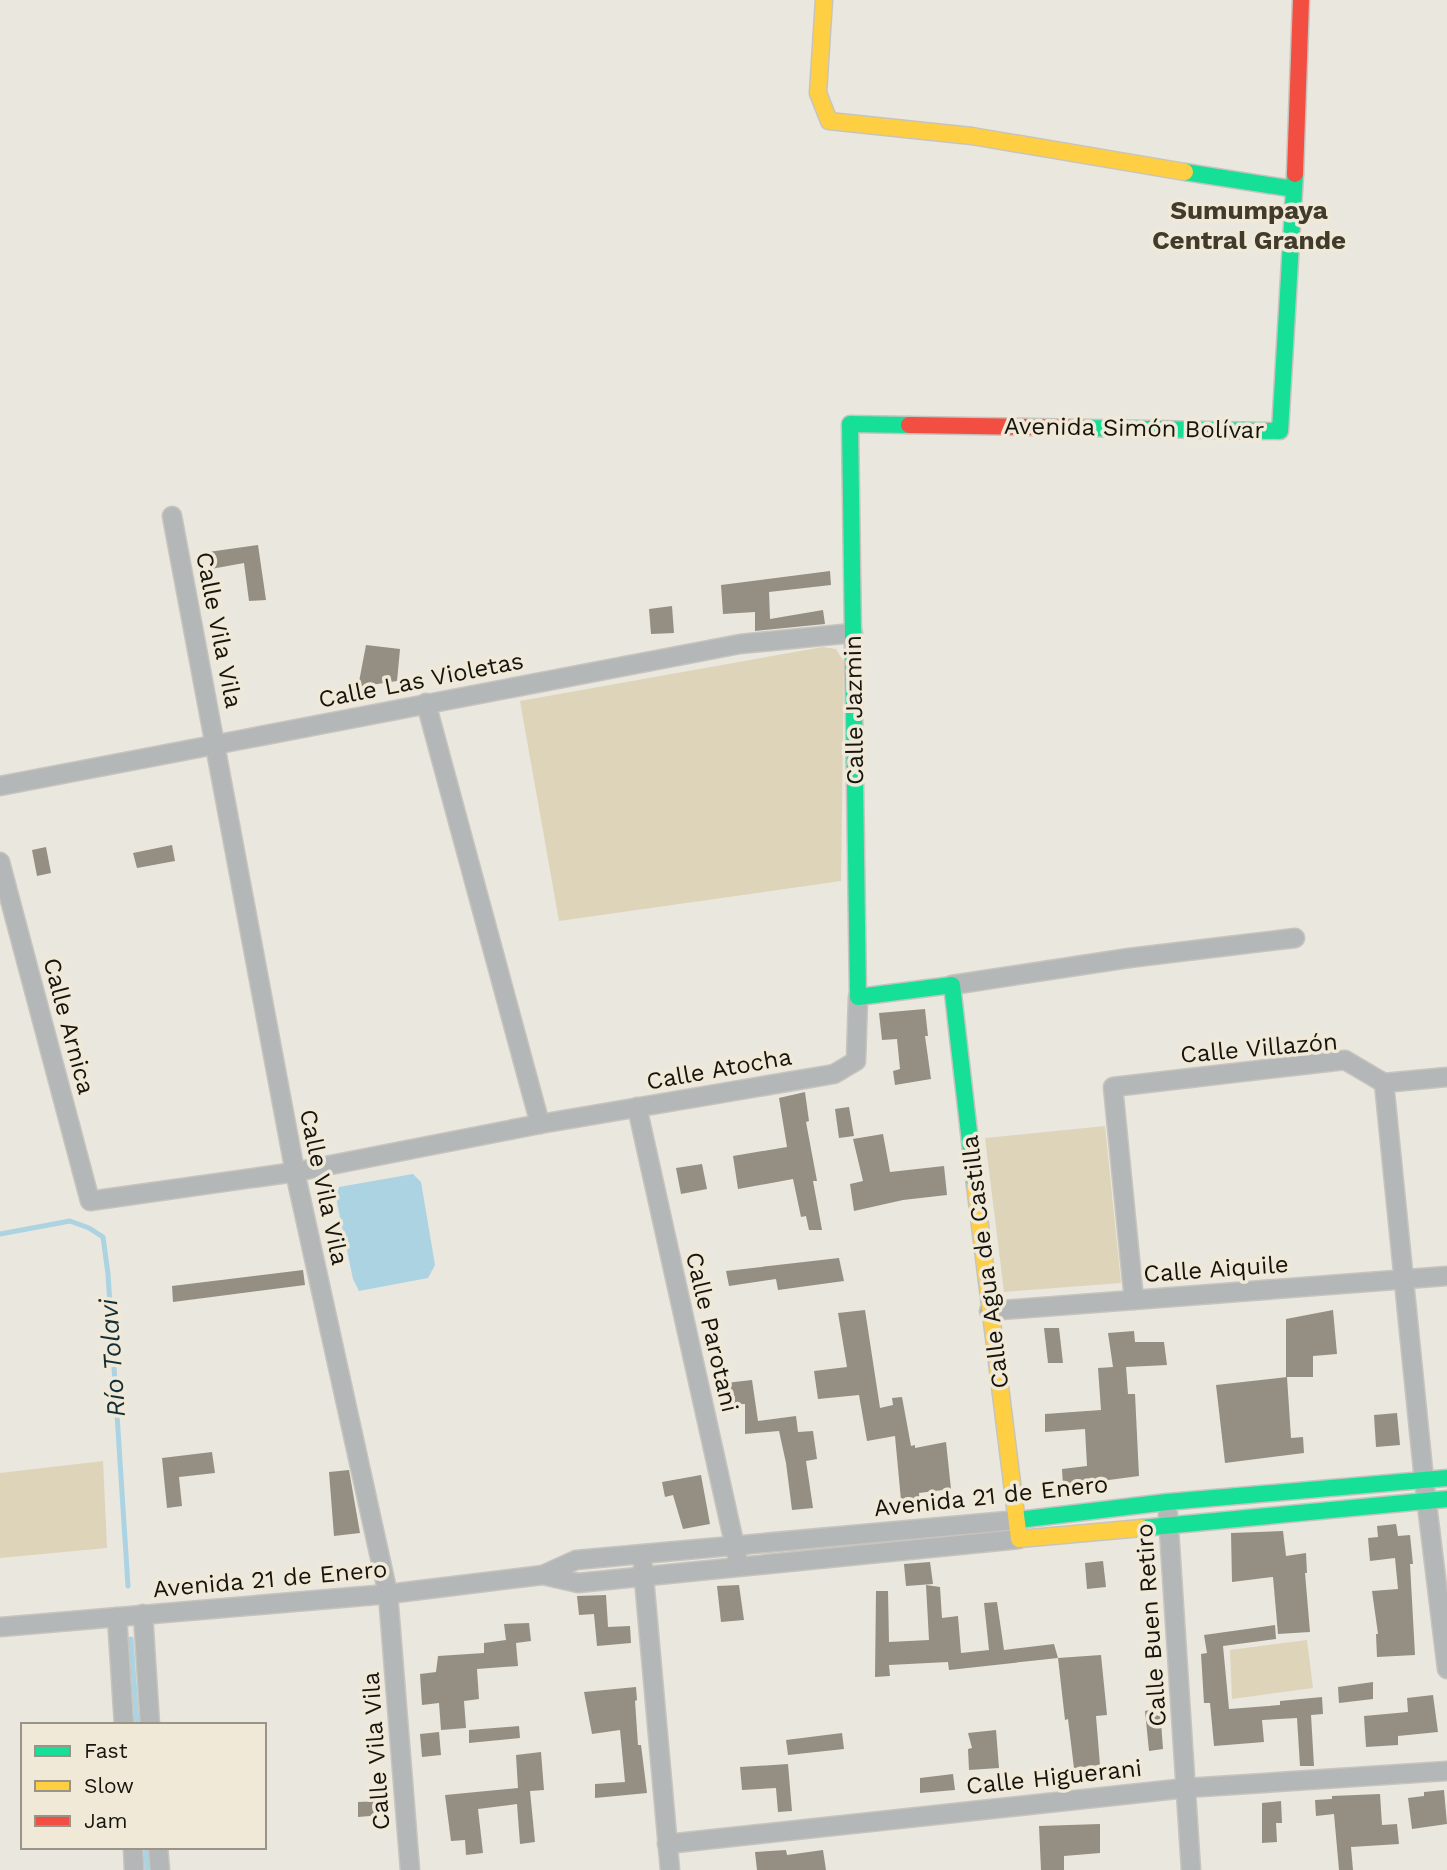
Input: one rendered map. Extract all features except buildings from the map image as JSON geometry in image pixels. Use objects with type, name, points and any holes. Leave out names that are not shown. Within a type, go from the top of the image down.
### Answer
[{"type":"street","points":[[824,0],[818,93],[829,121],[972,136],[1096,159],[1294,189]]},
{"type":"street","name":"Avenida Simón Bolívar","points":[[850,424],[1280,431],[1294,189],[1301,0]]},
{"type":"street","name":"Calle Jazmin","points":[[850,424],[858,997]]},
{"type":"street","name":"Calle Vila Vila","points":[[172,516],[295,1172],[388,1594],[410,1870]]},
{"type":"street","name":"Calle Las Violetas","points":[[0,786],[740,644],[853,633]]},
{"type":"street","points":[[426,703],[540,1124]]},
{"type":"street","name":"Calle Arnica","points":[[0,862],[90,1201]]},
{"type":"street","points":[[858,997],[1129,958],[1295,938]]},
{"type":"street","name":"Calle Agua de Castilla","points":[[952,985],[989,1311],[1019,1539]]},
{"type":"street","name":"Calle Atocha","points":[[90,1201],[295,1172],[540,1124],[834,1074],[856,1061],[858,997]]},
{"type":"street","name":"Calle Villazón","points":[[1134,1300],[1113,1087],[1345,1060],[1384,1083]]},
{"type":"street","points":[[1447,1077],[1384,1083],[1424,1480],[1447,1669]]},
{"type":"street","name":"Calle Parotani","points":[[637,1107],[739,1566]]},
{"type":"street","name":"Calle Aiquile","points":[[989,1311],[1447,1276]]},
{"type":"street","name":"Avenida 21 de Enero","points":[[0,1627],[388,1594],[543,1575],[576,1560],[1018,1520],[1167,1502],[1447,1478]]},
{"type":"street","name":"Avenida 21 de Enero","points":[[543,1575],[578,1583],[1447,1499]]},
{"type":"street","name":"Calle Buen Retiro","points":[[1167,1502],[1191,1870]]},
{"type":"street","points":[[643,1554],[670,1870]]},
{"type":"street","points":[[142,1615],[150,1723]]},
{"type":"street","points":[[117,1617],[124,1723]]},
{"type":"street","name":"Calle Higuerani","points":[[667,1844],[1186,1788],[1447,1771]]},
{"type":"street","points":[[133,1849],[134,1870]]},
{"type":"street","points":[[159,1849],[160,1870]]},
{"type":"shaded area","points":[[823,647],[836,649],[844,662],[841,881],[559,921],[520,701]]},
{"type":"shaded area","points":[[1105,1126],[1121,1283],[1004,1292],[985,1138]]},
{"type":"shaded area","points":[[103,1461],[107,1548],[0,1558],[0,1473]]},
{"type":"shaded area","points":[[1307,1640],[1313,1688],[1232,1699],[1230,1650]]},
{"type":"water","points":[[413,1174],[421,1182],[435,1265],[428,1278],[359,1291],[353,1279],[336,1198],[339,1187]]},
{"type":"waterway","name":"Río Tolavi","points":[[0,1234],[70,1221],[103,1237],[108,1274],[128,1586]]},
{"type":"waterway","name":"Río Tolavi","points":[[131,1639],[137,1723]]},
{"type":"waterway","name":"Río Tolavi","points":[[146,1849],[147,1870]]},
{"type":"traffic: fast","points":[[1185,172],[1294,189]]},
{"type":"traffic: fast","points":[[1086,428],[1280,431],[1295,174]]},
{"type":"traffic: fast","points":[[909,425],[850,424],[858,997],[952,985],[975,1185]]},
{"type":"traffic: fast","points":[[1018,1520],[1167,1502],[1447,1478]]},
{"type":"traffic: fast","points":[[1142,1528],[1447,1499]]},
{"type":"traffic: slow","points":[[824,0],[818,93],[829,121],[972,136],[1185,172]]},
{"type":"traffic: slow","points":[[975,1185],[1019,1539],[1142,1528]]},
{"type":"traffic: jam","points":[[1295,174],[1301,0]]},
{"type":"traffic: jam","points":[[909,425],[1086,428]]},
{"type":"district","name":"Sumumpaya Central Grande","points":[[1249,225]]}]
